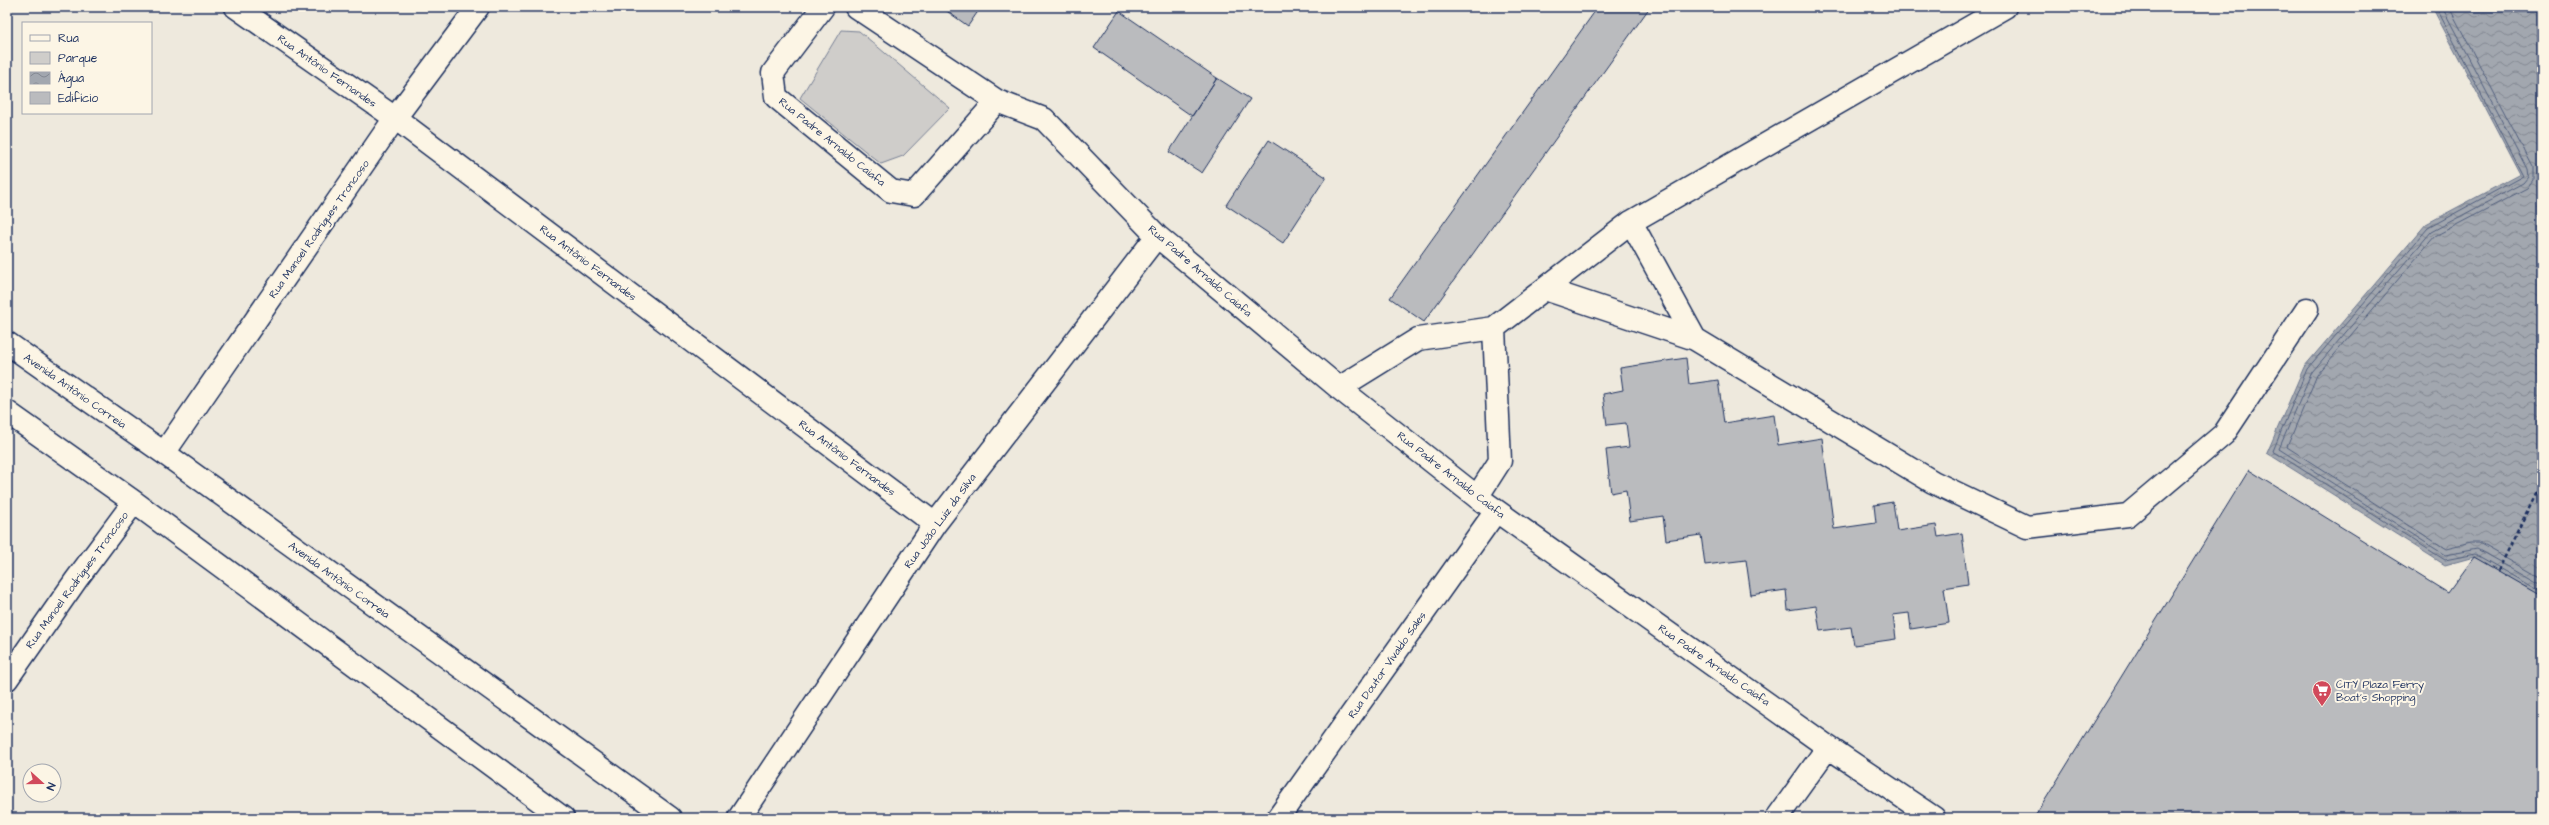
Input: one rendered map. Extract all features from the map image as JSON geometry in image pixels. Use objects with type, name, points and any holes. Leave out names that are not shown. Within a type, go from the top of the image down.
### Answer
[{"type":"street","name":"Rua Antônio Fernandes","points":[[236,7],[395,118],[935,524]]},
{"type":"street","name":"Rua Manoel Rodrigues Troncoso","points":[[164,453],[395,118],[478,7]]},
{"type":"street","name":"Rua Padre Arnaldo Caiafa","points":[[823,7],[773,74],[776,97],[891,191],[914,195],[997,101]]},
{"type":"street","name":"Rua Padre Arnaldo Caiafa","points":[[856,7],[997,101],[1044,119],[1157,236],[1339,388],[1477,497],[1828,747],[1934,818]]},
{"type":"street","points":[[1339,388],[1418,339],[1494,328],[1631,222],[2005,7]]},
{"type":"street","points":[[1631,222],[1695,338]]},
{"type":"street","name":"Rua João Luiz da Silva","points":[[739,818],[935,524],[1157,236]]},
{"type":"street","points":[[1546,289],[1695,338],[1933,482],[2027,527],[2128,515],[2224,434],[2307,309]]},
{"type":"street","points":[[1477,497],[1500,461],[1494,328]]},
{"type":"street","name":"Avenida Antônio Correia","points":[[7,344],[164,453],[670,818]]},
{"type":"street","points":[[7,412],[134,502],[563,818]]},
{"type":"street","name":"Rua Manoel Rodrigues Troncoso","points":[[7,679],[76,580],[134,502]]},
{"type":"street","name":"Rua Doutor Vivaldo Sales","points":[[1278,818],[1496,511]]},
{"type":"street","points":[[1777,818],[1828,747]]},
{"type":"path","points":[[2498,571],[2539,487]]},
{"type":"green space","points":[[841,30],[859,31],[950,108],[903,156],[881,164],[800,98]]},
{"type":"water","points":[[2432,7],[2542,7],[2542,597],[2474,557],[2445,565],[2267,453],[2304,367],[2426,224],[2520,174]]},
{"type":"building","points":[[941,7],[981,7],[968,26]]},
{"type":"building","points":[[1598,7],[1650,7],[1424,322],[1390,298]]},
{"type":"building","points":[[1119,11],[1217,78],[1192,116],[1094,48]]},
{"type":"building","points":[[1217,78],[1250,99],[1202,173],[1169,152]]},
{"type":"building","points":[[1269,140],[1326,177],[1283,243],[1226,205]]},
{"type":"building","points":[[1686,358],[1689,384],[1718,380],[1724,423],[1774,415],[1778,445],[1822,438],[1834,529],[1876,523],[1874,505],[1893,502],[1897,531],[1936,525],[1938,537],[1962,533],[1968,584],[1944,588],[1949,623],[1911,629],[1909,613],[1893,615],[1896,639],[1854,645],[1851,627],[1820,631],[1816,606],[1788,610],[1786,590],[1751,595],[1746,560],[1705,565],[1701,535],[1666,540],[1663,516],[1630,521],[1626,490],[1611,493],[1606,450],[1629,447],[1626,423],[1607,425],[1603,394],[1623,390],[1620,368]]},
{"type":"building","name":"CITY Plaza Ferry Boat's Shopping","points":[[2249,470],[2448,593],[2474,557],[2542,596],[2542,818],[2034,818]]},
{"type":"ferry route","points":[[2539,487],[2542,484]]},
{"type":"place","name":"CITY Plaza Ferry Boat's Shopping","points":[[2322,707]]}]
